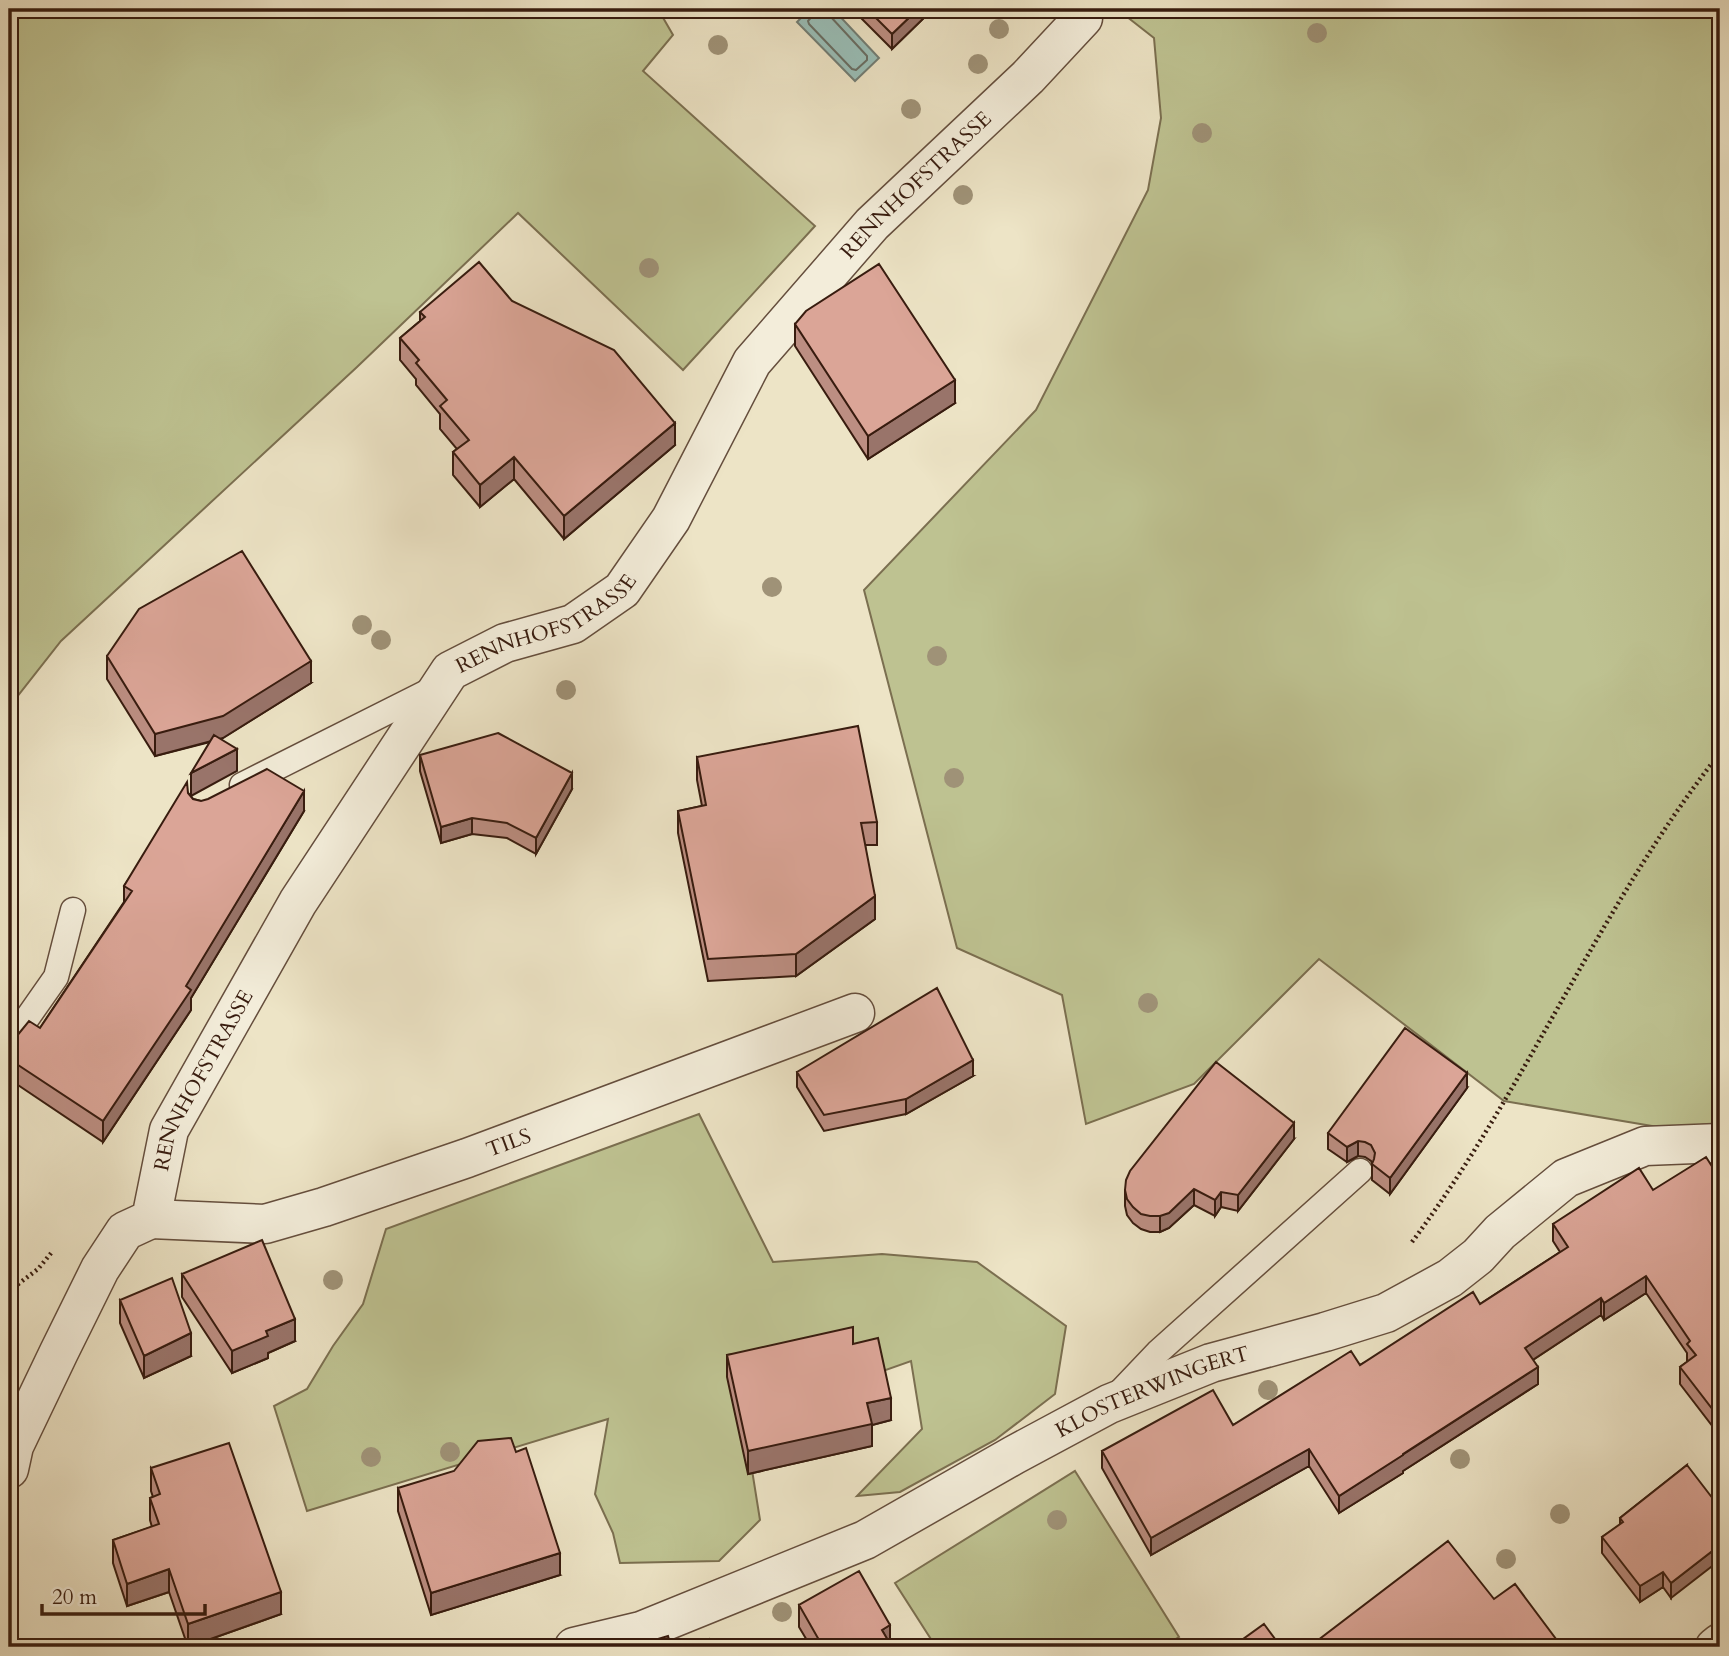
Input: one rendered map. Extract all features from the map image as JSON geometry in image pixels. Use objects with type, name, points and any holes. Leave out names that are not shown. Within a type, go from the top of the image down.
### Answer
[{"type":"street","name":"RENNHOFSTRASSE","points":[[151,1219],[169,1130],[298,902],[450,671],[505,643],[573,624],[622,590],[671,519],[752,362],[872,224],[1028,77],[1083,18]]},
{"type":"street","name":"TILS","points":[[151,1219],[265,1224],[324,1207],[467,1158],[855,1013]]},
{"type":"street","name":"KLOSTERWINGERT","points":[[574,1647],[641,1631],[865,1540],[1109,1404],[1211,1363],[1385,1313],[1450,1278],[1478,1256],[1500,1232],[1566,1178],[1645,1146],[1720,1143]]},
{"type":"street","points":[[9,1469],[14,1447],[100,1269],[125,1231],[151,1219]]},
{"type":"street","points":[[1715,1647],[1720,1643]]},
{"type":"lane","points":[[225,794],[440,686]]},
{"type":"lane","points":[[9,1044],[55,977],[73,910]]},
{"type":"lane","points":[[1109,1404],[1158,1352],[1360,1171]]},
{"type":"path","points":[[1411,1244],[1435,1212],[1504,1101],[1642,864],[1690,791],[1720,753]]},
{"type":"green space","points":[[9,9],[658,9],[673,35],[643,71],[815,226],[683,370],[518,213],[357,367],[61,641],[9,707]]},
{"type":"green space","points":[[1117,9],[1720,9],[1720,1124],[1658,1127],[1504,1101],[1319,959],[1194,1084],[1086,1124],[1062,995],[957,948],[864,590],[1036,410],[1148,190],[1161,118],[1154,38]]},
{"type":"green space","points":[[699,1114],[773,1262],[882,1254],[977,1262],[1066,1326],[1055,1394],[995,1440],[900,1492],[857,1496],[922,1429],[911,1361],[744,1420],[760,1520],[719,1561],[620,1563],[613,1533],[595,1494],[608,1419],[307,1511],[274,1406],[307,1389],[363,1304],[386,1229]]},
{"type":"green space","points":[[1075,1471],[1179,1637],[1162,1647],[936,1647],[895,1583]]},
{"type":"water","points":[[810,9],[833,9],[879,58],[855,81],[797,22]]},
{"type":"building","points":[[867,9],[918,9],[892,34]]},
{"type":"building","points":[[479,262],[512,301],[614,350],[675,423],[564,516],[514,457],[480,485],[453,452],[469,440],[440,406],[447,400],[416,363],[419,360],[400,338],[425,317],[420,312]]},
{"type":"building","points":[[879,264],[955,380],[868,436],[795,324],[806,311]]},
{"type":"building","points":[[242,551],[311,661],[223,716],[155,734],[107,656],[139,609]]},
{"type":"building","points":[[858,726],[877,822],[861,823],[875,896],[796,954],[708,959],[678,811],[706,805],[697,757]]},
{"type":"building","points":[[498,733],[572,773],[536,838],[507,823],[472,818],[441,827],[420,755]]},
{"type":"building","points":[[214,735],[237,749],[191,773]]},
{"type":"building","points":[[267,769],[304,791],[186,986],[191,990],[103,1121],[9,1059],[9,1039],[16,1037],[29,1021],[40,1028],[132,891],[124,886],[187,782],[188,793],[193,799],[201,801]]},
{"type":"building","points":[[937,988],[973,1060],[906,1099],[824,1115],[797,1072]]},
{"type":"building","points":[[1405,1028],[1467,1073],[1390,1178],[1372,1164],[1375,1153],[1371,1145],[1358,1141],[1347,1147],[1328,1133]]},
{"type":"building","points":[[1216,1062],[1294,1123],[1238,1195],[1221,1192],[1215,1200],[1194,1189],[1169,1213],[1160,1216],[1141,1214],[1127,1199],[1126,1180],[1130,1171]]},
{"type":"building","points":[[1706,1157],[1720,1179],[1720,1419],[1680,1367],[1696,1355],[1687,1344],[1690,1341],[1646,1276],[1604,1303],[1601,1298],[1525,1348],[1538,1367],[1339,1496],[1309,1449],[1151,1538],[1102,1451],[1213,1390],[1233,1425],[1351,1351],[1360,1365],[1473,1292],[1480,1304],[1568,1247],[1553,1224],[1639,1168],[1653,1190]]},
{"type":"building","points":[[262,1240],[295,1319],[266,1331],[268,1336],[232,1351],[182,1274]]},
{"type":"building","points":[[172,1278],[191,1333],[144,1356],[120,1300]]},
{"type":"building","points":[[853,1327],[853,1344],[878,1338],[891,1398],[867,1403],[872,1424],[748,1451],[727,1355]]},
{"type":"building","points":[[511,1438],[516,1452],[526,1448],[560,1553],[431,1593],[398,1488],[454,1471],[478,1441]]},
{"type":"building","points":[[229,1443],[281,1592],[188,1624],[169,1569],[127,1584],[113,1540],[159,1524],[150,1498],[160,1494],[151,1468]]},
{"type":"building","points":[[1687,1465],[1720,1508],[1720,1545],[1671,1583],[1663,1572],[1640,1586],[1602,1537],[1623,1522],[1620,1518]]},
{"type":"building","points":[[1448,1541],[1494,1599],[1515,1584],[1562,1647],[1309,1647]]},
{"type":"building","points":[[859,1571],[890,1625],[882,1630],[892,1647],[823,1647],[799,1605]]},
{"type":"building","points":[[1264,1624],[1281,1647],[1232,1647]]},
{"type":"building","points":[[668,1636],[671,1647],[631,1647]]},
{"type":"building","points":[[709,1639],[711,1647],[681,1647]]}]
